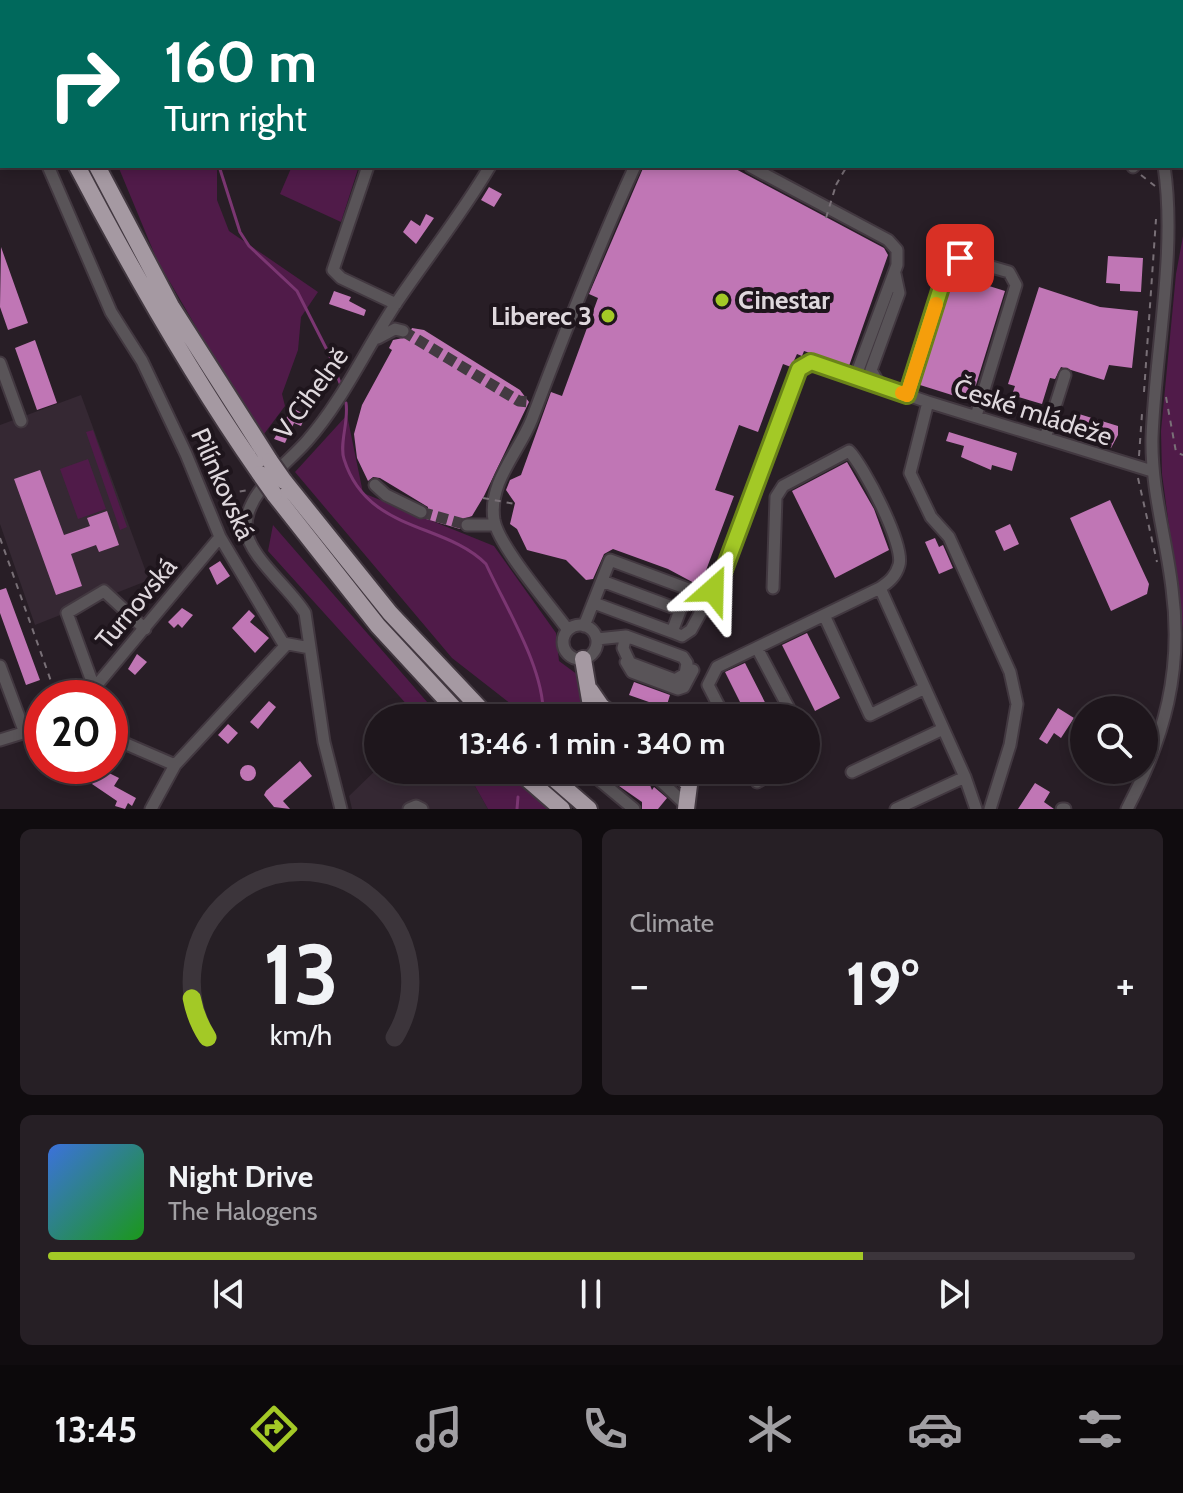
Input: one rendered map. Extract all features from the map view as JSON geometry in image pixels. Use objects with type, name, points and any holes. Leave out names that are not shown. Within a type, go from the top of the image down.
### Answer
[{"type":"highway","points":[[78,168],[158,317],[205,395],[265,468]]},
{"type":"highway","points":[[98,168],[171,306],[265,468],[273,489],[378,626],[450,704]]},
{"type":"highway","points":[[273,489],[476,704]]},
{"type":"highway","points":[[583,659],[595,704]]},
{"type":"highway","points":[[533,784],[562,809]]},
{"type":"highway","points":[[560,784],[589,809]]},
{"type":"highway","points":[[686,808],[688,784]]},
{"type":"street","name":"Pilínkovská","points":[[49,168],[111,312],[142,361],[220,537],[286,645]]},
{"type":"street","points":[[367,168],[333,270],[341,278],[396,304]]},
{"type":"street","name":"V Cihelně","points":[[310,648],[305,613],[295,595],[248,540],[247,517],[273,489],[325,421],[396,304],[462,214],[489,168]]},
{"type":"street","points":[[568,630],[499,535],[495,525],[496,489],[531,423],[534,400],[634,168]]},
{"type":"street","points":[[754,168],[888,240],[897,250],[897,265],[855,378]]},
{"type":"street","name":"České mládeže","points":[[1127,809],[1160,740],[1176,663],[1172,586],[1152,471],[1167,217],[1164,168]]},
{"type":"street","points":[[907,395],[949,262],[960,258],[1009,272],[1016,285],[976,416]]},
{"type":"street","points":[[881,386],[871,370],[899,293],[895,274]]},
{"type":"street","points":[[374,341],[387,332],[403,331]]},
{"type":"street","name":"České mládeže","points":[[672,632],[682,636],[691,630],[724,570],[799,369],[811,362],[928,402],[1152,471]]},
{"type":"street","points":[[0,363],[21,421]]},
{"type":"street","points":[[1045,438],[1065,375]]},
{"type":"street","points":[[928,402],[910,473],[931,517],[949,537],[1014,688],[1017,704],[1010,745],[988,809]]},
{"type":"street","points":[[718,704],[708,685],[717,667],[880,588],[891,581],[901,562],[897,540],[849,451],[783,486],[776,497],[773,588]]},
{"type":"street","points":[[913,455],[926,460]]},
{"type":"street","points":[[375,485],[386,495],[421,512]]},
{"type":"street","points":[[467,525],[495,525]]},
{"type":"street","name":"Turnovská","points":[[100,680],[220,537]]},
{"type":"street","points":[[584,626],[610,560],[688,589],[672,632],[594,603]]},
{"type":"street","points":[[602,581],[680,610]]},
{"type":"street","points":[[880,588],[965,777],[976,809]]},
{"type":"street","points":[[91,680],[67,613],[104,591],[145,629]]},
{"type":"street","points":[[824,615],[870,715],[925,688]]},
{"type":"street","points":[[568,630],[584,626]]},
{"type":"street","points":[[584,626],[597,639]]},
{"type":"street","points":[[568,630],[564,639],[565,650],[573,657],[583,659],[595,649],[597,639]]},
{"type":"street","points":[[597,639],[626,636],[678,655],[686,660],[688,667],[685,674],[675,680],[630,663],[624,654],[626,636]]},
{"type":"street","points":[[151,809],[175,765],[286,645],[310,648],[324,742],[341,809]]},
{"type":"street","points":[[757,648],[787,704]]},
{"type":"street","points":[[0,666],[24,730]]},
{"type":"street","points":[[852,772],[943,729]]},
{"type":"street","points":[[0,740],[24,733]]},
{"type":"street","points":[[128,745],[175,765]]},
{"type":"street","points":[[965,777],[988,809]]},
{"type":"street","points":[[896,809],[965,777]]},
{"type":"street","points":[[604,784],[634,809]]},
{"type":"street","points":[[663,784],[686,808]]},
{"type":"street","points":[[409,809],[416,806],[422,809]]},
{"type":"path","points":[[826,218],[836,185],[846,168]]},
{"type":"path","points":[[1165,391],[1176,452],[1183,455]]},
{"type":"path","points":[[203,496],[273,489]]},
{"type":"path","points":[[483,498],[515,504]]},
{"type":"path","points":[[0,538],[51,680]]},
{"type":"shaded area","points":[[119,168],[217,168],[217,200],[229,231],[318,292],[301,317],[298,350],[282,394],[285,406],[264,434],[223,373],[157,260]]},
{"type":"shaded area","points":[[291,168],[358,168],[341,222],[280,194]]},
{"type":"shaded area","points":[[1183,236],[1183,631],[1162,474],[1161,431],[1176,274]]},
{"type":"shaded area","points":[[81,395],[149,580],[35,625],[0,524],[0,425]]},
{"type":"shaded area","points":[[347,415],[363,493],[494,546],[556,633],[559,661],[578,675],[582,704],[511,704],[452,658],[295,472]]},
{"type":"shaded area","points":[[93,430],[127,527],[120,530],[86,432]]},
{"type":"shaded area","points":[[88,459],[106,509],[78,519],[60,469]]},
{"type":"shaded area","points":[[273,525],[429,704],[406,704],[268,551]]},
{"type":"shaded area","points":[[364,782],[364,784],[474,784],[488,809],[352,809],[349,796]]},
{"type":"shaded area","points":[[474,784],[520,784],[550,809],[488,809]]},
{"type":"building","points":[[643,168],[734,168],[884,248],[888,255],[849,366],[804,351],[802,356],[797,354],[791,367],[783,364],[758,432],[739,425],[715,490],[734,496],[705,573],[709,577],[696,584],[668,569],[613,549],[604,554],[593,579],[586,580],[566,560],[527,550],[517,529],[510,524],[515,503],[506,490],[510,480],[521,475],[551,392],[562,396],[598,298],[589,294]]},
{"type":"building","points":[[489,187],[502,194],[494,207],[481,200]]},
{"type":"building","points":[[426,214],[434,218],[416,244],[403,232],[411,220],[420,226]]},
{"type":"building","points":[[1,247],[28,323],[8,330],[0,307]]},
{"type":"building","points":[[1108,256],[1143,258],[1141,292],[1120,291],[1120,284],[1106,283]]},
{"type":"building","points":[[954,275],[1005,291],[971,401],[920,385]]},
{"type":"building","points":[[1039,287],[1100,307],[1138,311],[1132,368],[1109,365],[1104,380],[1061,367],[1055,379],[1050,378],[1042,404],[1012,395],[1015,386],[1008,384]]},
{"type":"building","points":[[334,291],[351,297],[349,301],[366,310],[364,316],[329,304]]},
{"type":"building","points":[[412,328],[424,330],[520,390],[529,402],[484,496],[472,516],[460,520],[460,529],[426,519],[428,507],[380,478],[373,477],[368,481],[357,458],[354,434],[362,405],[392,350],[389,348],[393,340],[408,337]]},
{"type":"building","points":[[35,340],[57,403],[37,410],[15,348]]},
{"type":"building","points":[[292,408],[306,415],[301,426],[294,423],[285,443],[274,439]]},
{"type":"building","points":[[1079,414],[1118,426],[1118,435],[1111,448],[1073,433]]},
{"type":"building","points":[[949,432],[1017,453],[1012,471],[992,465],[991,470],[961,457],[964,446],[946,441]]},
{"type":"building","points":[[847,462],[874,509],[889,550],[835,578],[792,491]]},
{"type":"building","points":[[40,470],[64,535],[90,526],[87,518],[107,511],[119,545],[99,552],[96,545],[71,554],[82,586],[56,595],[14,479]]},
{"type":"building","points":[[1110,500],[1149,584],[1147,594],[1111,611],[1070,518]]},
{"type":"building","points":[[1010,524],[1019,544],[1004,551],[995,531]]},
{"type":"building","points":[[935,538],[939,547],[943,545],[953,568],[939,574],[925,542]]},
{"type":"building","points":[[220,561],[230,576],[217,585],[209,568]]},
{"type":"building","points":[[6,588],[40,680],[24,680],[0,613],[0,590]]},
{"type":"building","points":[[182,608],[193,615],[182,628],[178,624],[174,628],[168,622]]},
{"type":"building","points":[[249,610],[255,616],[250,622],[269,638],[255,653],[232,628]]},
{"type":"building","points":[[807,633],[840,698],[820,708],[820,704],[812,704],[782,645]]},
{"type":"building","points":[[137,654],[147,662],[135,675],[128,669]]},
{"type":"building","points":[[745,663],[766,704],[741,704],[725,672]]},
{"type":"building","points":[[634,682],[670,695],[667,704],[655,704],[629,695]]},
{"type":"building","points":[[269,701],[276,707],[258,729],[250,722]]},
{"type":"building","points":[[1058,708],[1070,716],[1070,724],[1061,738],[1054,733],[1047,744],[1039,739]]},
{"type":"building","points":[[228,724],[238,733],[228,744],[218,735]]},
{"type":"building","points":[[300,761],[312,776],[283,801],[290,809],[274,807],[264,795],[266,791]]},
{"type":"building","points":[[248,765],[254,767],[254,779],[248,781],[242,779],[240,773],[242,767]]},
{"type":"building","points":[[1035,783],[1050,792],[1044,802],[1054,809],[1018,809]]},
{"type":"building","points":[[92,784],[115,784],[136,798],[132,806],[128,803],[125,809],[115,806],[117,801]]},
{"type":"building","points":[[650,784],[652,790],[654,787],[667,798],[658,809],[642,809],[642,802],[619,786]]},
{"type":"waterway","points":[[220,168],[240,232],[249,246],[297,291],[340,383]]},
{"type":"waterway","points":[[346,403],[343,453],[355,483],[370,501],[388,514],[450,540],[486,564],[532,660],[542,704]]},
{"type":"waterway","points":[[517,809],[518,797]]},
{"type":"tunnel","points":[[403,331],[519,401],[529,402]]},
{"type":"tunnel","points":[[421,512],[467,525]]},
{"type":"slow traffic","points":[[902,393],[907,395],[936,304]]},
{"type":"place","name":"Cinestar","points":[[722,300]]},
{"type":"place","name":"Liberec 3","points":[[608,316]]},
{"type":"route","points":[[713,590],[724,570],[799,369],[811,362],[907,395],[949,262],[960,258]]}]
